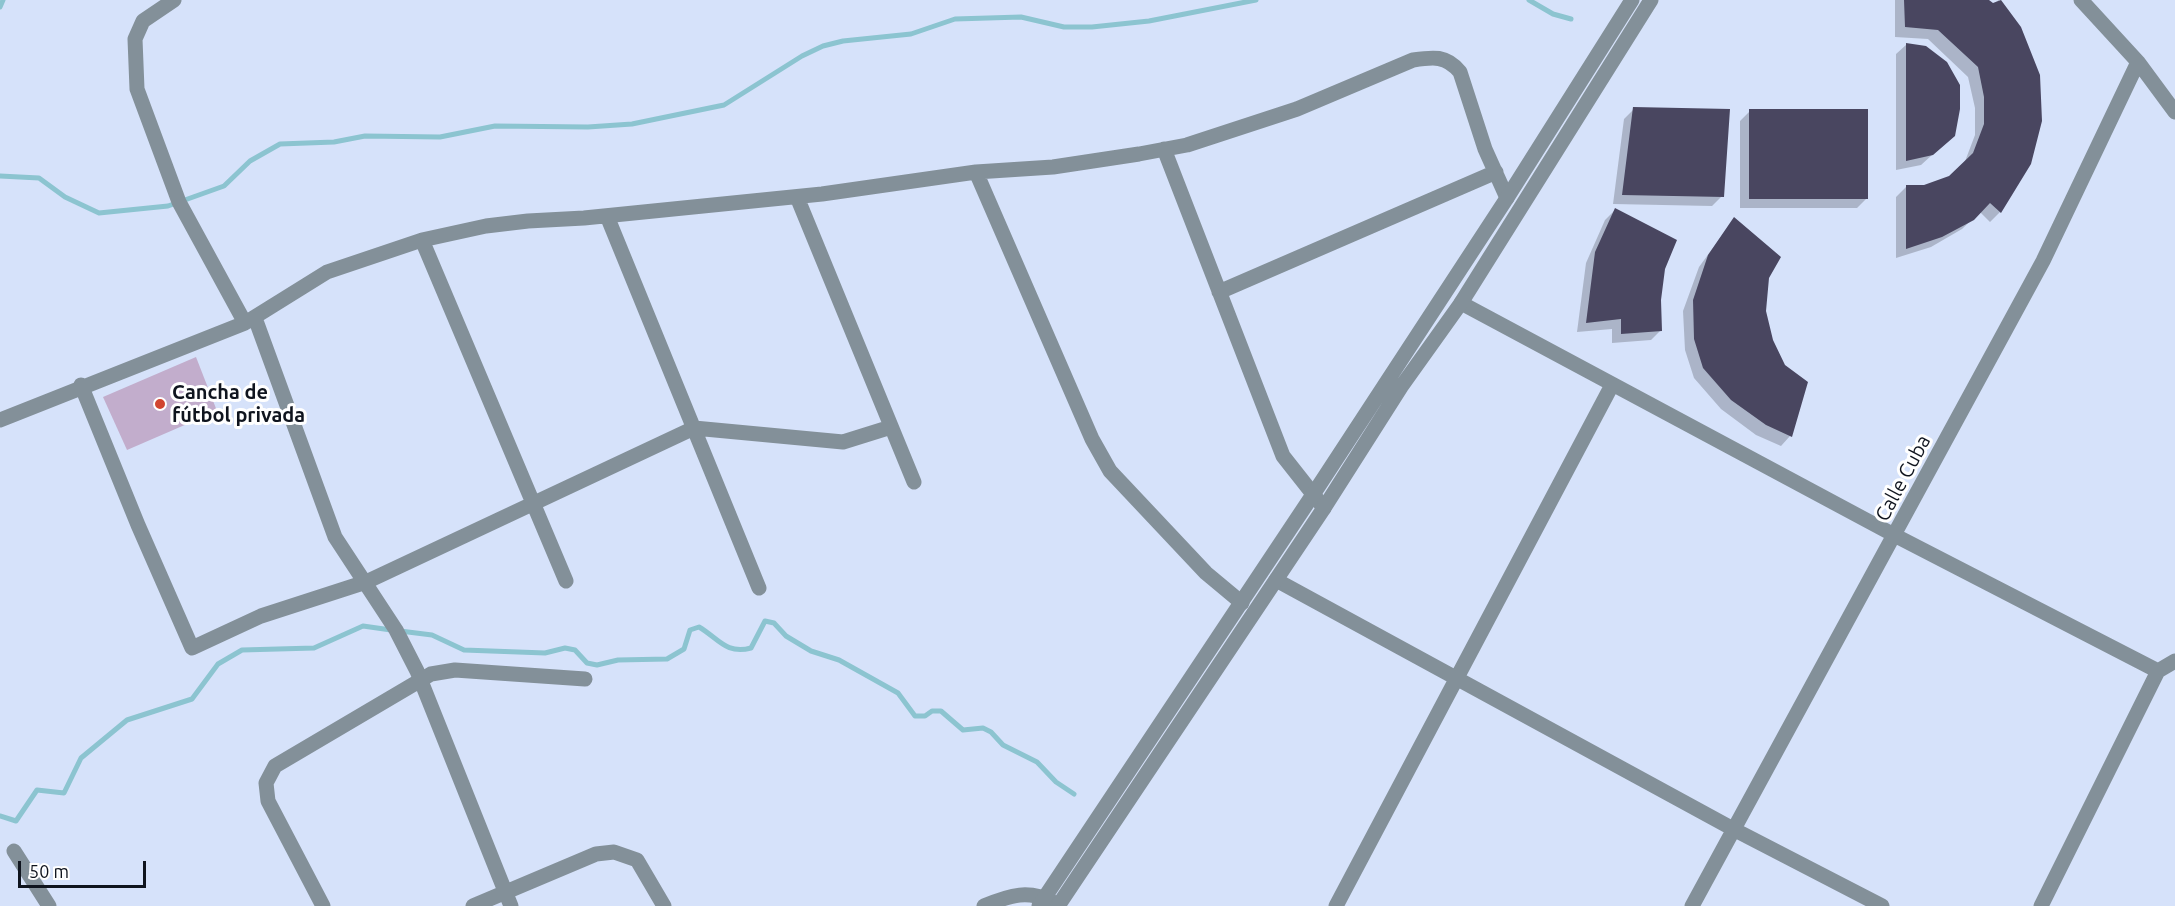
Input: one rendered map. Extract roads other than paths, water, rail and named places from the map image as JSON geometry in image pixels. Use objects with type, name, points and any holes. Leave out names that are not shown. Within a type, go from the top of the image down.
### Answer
[{"type":"street","points":[[174,0],[143,21],[135,39],[137,89],[179,202],[250,321],[335,537],[396,630],[420,680],[509,899]]},
{"type":"street","points":[[1041,902],[1242,603],[1508,198],[1632,0]]},
{"type":"street","points":[[984,906],[1013,894],[1059,906],[1324,508],[1401,387],[1461,303],[1651,0]]},
{"type":"street","points":[[2081,0],[2138,62],[2175,112]]},
{"type":"street","points":[[0,420],[250,321],[327,272],[422,240],[486,226],[797,197],[976,172],[1053,167],[1164,149],[1205,139],[1286,113],[1413,60],[1433,57],[1453,63],[1460,72],[1485,149],[1508,198]]},
{"type":"street","name":"Calle Cuba","points":[[1692,906],[1896,537],[2043,261],[2138,62]]},
{"type":"street","points":[[1164,149],[1283,456],[1324,508]]},
{"type":"street","points":[[976,172],[1092,440],[1110,471],[1206,573],[1242,603]]},
{"type":"street","points":[[1219,292],[1496,172]]},
{"type":"street","points":[[797,197],[914,482]]},
{"type":"street","points":[[607,216],[759,588]]},
{"type":"street","points":[[422,240],[566,581]]},
{"type":"street","points":[[1461,303],[1611,386],[1896,537],[2158,671]]},
{"type":"street","points":[[81,386],[192,648],[261,616],[366,582],[694,428],[843,442],[891,427]]},
{"type":"street","points":[[1336,906],[1611,386]]},
{"type":"street","points":[[1276,580],[1456,680],[1882,906]]},
{"type":"street","points":[[2042,906],[2158,671],[2175,661]]},
{"type":"street","points":[[323,906],[268,801],[267,783],[275,766],[431,674],[455,670],[585,679]]},
{"type":"street","points":[[14,850],[49,906]]},
{"type":"street","points":[[473,906],[509,899],[596,855],[614,852],[637,860],[664,906]]},
{"type":"waterway","points":[[0,7],[3,0]]},
{"type":"waterway","points":[[0,176],[39,178],[65,197],[99,213],[168,206],[224,186],[250,161],[280,144],[334,142],[365,136],[440,137],[495,126],[588,127],[632,124],[724,105],[802,56],[823,46],[843,41],[911,34],[955,19],[1021,17],[1064,27],[1092,27],[1149,21],[1256,0]]},
{"type":"waterway","points":[[1529,0],[1553,14],[1571,19]]},
{"type":"waterway","points":[[400,631],[432,635],[464,650],[545,653],[565,648],[575,650],[587,663],[597,665],[618,660],[667,659],[684,649],[690,630],[699,627],[729,647],[742,650],[751,648],[765,621],[774,623],[786,636],[811,651],[839,660],[898,693],[915,716],[925,716],[932,711],[941,711],[963,730],[983,728],[991,732],[1003,745],[1037,762],[1056,782],[1074,794]]},
{"type":"waterway","points":[[0,816],[16,821],[37,790],[64,793],[81,758],[127,720],[192,699],[218,664],[242,650],[314,648],[363,626],[391,630]]},
{"type":"place","name":"Cancha de fútbol privada","points":[[160,404]]}]
